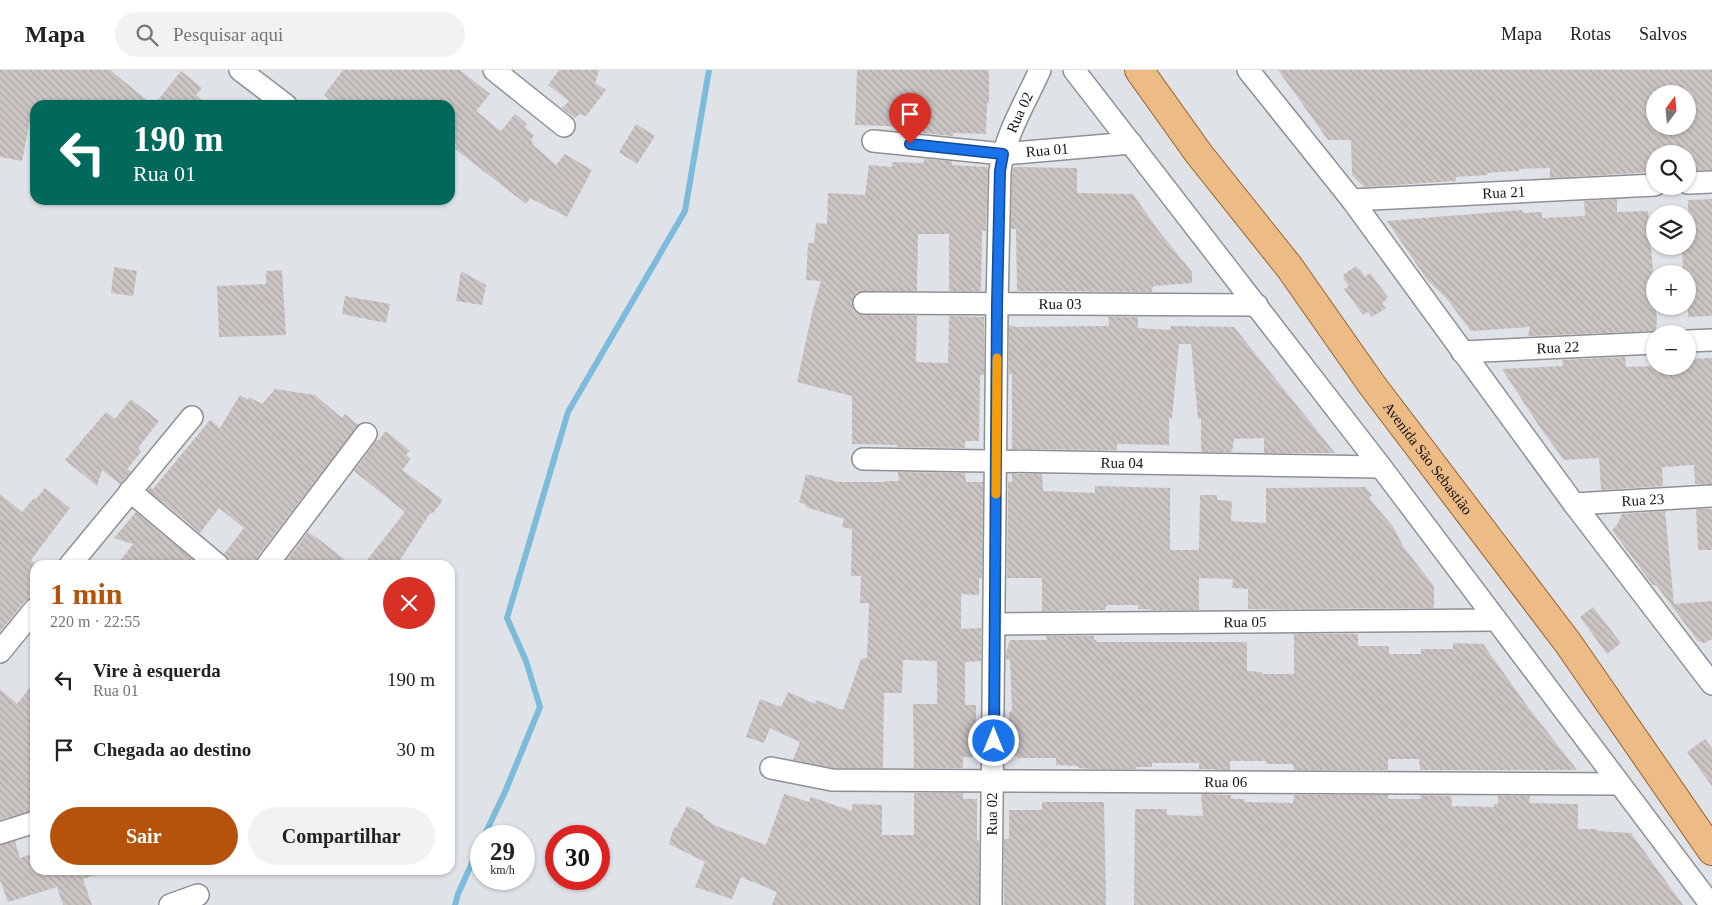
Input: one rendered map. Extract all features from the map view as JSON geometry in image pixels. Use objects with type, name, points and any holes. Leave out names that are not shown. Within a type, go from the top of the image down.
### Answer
[{"type":"main road","name":"Avenida São Sebastião","points":[[1138,70],[1199,154],[1290,268],[1372,385],[1562,635],[1712,851]]},
{"type":"street","points":[[240,70],[279,100]]},
{"type":"street","points":[[494,70],[564,126]]},
{"type":"street","name":"Rua 02","points":[[991,905],[1000,171],[1008,138],[1040,70]]},
{"type":"street","points":[[1074,70],[1381,467],[1711,905]]},
{"type":"street","points":[[1248,70],[1352,200],[1574,504],[1702,654],[1712,684]]},
{"type":"street","name":"Rua 01","points":[[873,141],[1003,154],[1131,144]]},
{"type":"street","points":[[1696,183],[1712,182]]},
{"type":"street","name":"Rua 21","points":[[1352,200],[1646,184]]},
{"type":"street","name":"Rua 03","points":[[864,303],[1257,305]]},
{"type":"street","points":[[1696,341],[1712,340]]},
{"type":"street","name":"Rua 22","points":[[1462,352],[1646,343]]},
{"type":"street","points":[[74,560],[192,417]]},
{"type":"street","points":[[271,560],[366,434]]},
{"type":"street","name":"Rua 04","points":[[863,459],[1381,467]]},
{"type":"street","points":[[130,491],[212,560]]},
{"type":"street","name":"Rua 23","points":[[1574,504],[1712,496]]},
{"type":"street","points":[[0,652],[30,615]]},
{"type":"street","name":"Rua 05","points":[[995,624],[1496,620]]},
{"type":"street","name":"Rua 06","points":[[771,768],[832,780],[1619,784]]},
{"type":"street","points":[[0,833],[30,824]]},
{"type":"street","points":[[170,905],[198,896]]},
{"type":"building","points":[[0,70],[110,70],[147,100],[30,100],[30,120],[22,161],[0,157]]},
{"type":"building","points":[[343,70],[460,70],[490,94],[476,111],[501,131],[515,114],[527,124],[525,128],[534,135],[531,140],[532,144],[556,165],[565,154],[592,170],[567,217],[530,198],[526,204],[455,149],[457,145],[455,144],[455,100],[330,100],[324,95]]},
{"type":"building","points":[[559,70],[599,70],[595,83],[606,90],[586,116],[580,114],[575,118],[562,108],[569,101],[548,85]]},
{"type":"building","points":[[857,70],[989,70],[989,103],[987,103],[986,134],[953,133],[953,136],[923,133],[923,131],[918,131],[919,127],[855,125]]},
{"type":"building","points":[[1278,70],[1712,70],[1712,170],[1696,170],[1696,145],[1646,145],[1646,173],[1550,178],[1550,168],[1519,169],[1519,171],[1456,177],[1456,181],[1364,187],[1352,175],[1351,140],[1328,140]]},
{"type":"building","points":[[181,71],[202,88],[196,95],[202,100],[158,100]]},
{"type":"building","points":[[636,124],[655,136],[637,164],[619,152]]},
{"type":"building","points":[[924,159],[952,161],[952,165],[988,167],[986,231],[982,231],[981,291],[949,291],[949,234],[918,234],[917,291],[857,292],[852,303],[853,310],[863,315],[917,316],[916,362],[948,363],[949,316],[984,317],[984,375],[980,375],[979,441],[965,441],[965,448],[852,444],[852,396],[797,382],[821,281],[806,280],[808,243],[814,243],[816,223],[827,224],[828,193],[865,195],[869,165],[892,167],[892,162],[924,163]]},
{"type":"building","points":[[1014,167],[1077,168],[1077,193],[1133,194],[1158,230],[1192,272],[1192,283],[1153,286],[1152,292],[1017,291],[1016,229],[1011,229],[1012,172]]},
{"type":"building","points":[[1617,199],[1617,212],[1646,211],[1646,255],[1652,255],[1652,265],[1646,265],[1646,315],[1657,315],[1657,320],[1657,325],[1646,325],[1646,331],[1528,336],[1530,327],[1471,331],[1447,299],[1428,281],[1387,221],[1522,210],[1523,213],[1542,212],[1542,218],[1585,216],[1584,201]]},
{"type":"building","points":[[1712,199],[1712,316],[1688,317],[1688,315],[1696,315],[1696,265],[1683,265],[1682,255],[1696,255],[1696,205],[1688,205],[1688,200]]},
{"type":"building","points":[[1356,266],[1365,277],[1370,273],[1388,297],[1382,304],[1386,308],[1372,317],[1368,312],[1363,315],[1344,289],[1349,286],[1343,275]]},
{"type":"building","points":[[114,267],[137,271],[133,296],[111,293]]},
{"type":"building","points":[[282,270],[286,335],[219,337],[217,286],[266,284],[266,271]]},
{"type":"building","points":[[461,271],[486,285],[482,305],[456,301]]},
{"type":"building","points":[[345,296],[390,304],[386,323],[342,314]]},
{"type":"building","points":[[1108,317],[1138,317],[1138,328],[1170,330],[1171,326],[1234,327],[1335,453],[1264,453],[1264,438],[1234,439],[1232,452],[1201,452],[1201,419],[1198,419],[1191,344],[1179,344],[1172,418],[1169,418],[1169,445],[1117,444],[1117,450],[1012,449],[1012,374],[1009,374],[1009,325],[1016,327],[1109,326]]},
{"type":"building","points":[[1625,357],[1626,367],[1646,366],[1646,375],[1696,375],[1696,359],[1712,358],[1712,484],[1695,484],[1694,465],[1662,467],[1663,486],[1601,490],[1599,458],[1564,460],[1541,429],[1502,369],[1563,366],[1562,360]]},
{"type":"building","points":[[275,389],[315,395],[342,418],[345,414],[358,425],[256,560],[230,560],[224,554],[244,528],[219,508],[200,533],[148,490],[151,487],[153,489],[210,420],[220,428],[240,395],[248,400],[249,397],[262,404]]},
{"type":"building","points":[[131,399],[159,421],[138,448],[141,452],[127,469],[131,472],[123,481],[120,484],[102,470],[97,486],[65,460],[106,412],[115,419]]},
{"type":"building","points":[[386,431],[410,451],[406,455],[411,459],[402,470],[443,500],[432,514],[430,513],[400,560],[367,560],[405,512],[354,471]]},
{"type":"building","points":[[898,472],[965,473],[966,482],[983,482],[982,578],[979,578],[979,595],[961,594],[961,629],[981,628],[981,661],[965,662],[965,705],[976,705],[976,724],[980,724],[980,755],[978,757],[963,757],[963,768],[914,768],[913,704],[937,704],[937,661],[903,660],[902,693],[884,693],[883,768],[833,768],[793,760],[800,742],[770,728],[764,743],[746,737],[760,699],[781,707],[788,692],[815,704],[816,700],[843,710],[861,659],[867,658],[869,603],[860,603],[861,576],[851,576],[852,529],[842,527],[844,519],[806,507],[806,505],[799,502],[806,474],[838,482],[885,482],[899,481]]},
{"type":"building","points":[[1012,474],[1042,474],[1043,491],[1095,493],[1095,486],[1170,488],[1170,550],[1199,550],[1200,495],[1217,495],[1217,500],[1232,501],[1231,521],[1266,523],[1266,488],[1365,487],[1372,495],[1369,498],[1394,528],[1404,548],[1434,586],[1434,608],[1248,609],[1248,589],[1232,588],[1233,579],[1199,578],[1199,610],[1150,610],[1138,609],[1138,605],[1107,605],[1105,610],[1042,611],[1042,578],[1007,578],[1008,482],[1012,482]]},
{"type":"building","points":[[45,488],[70,508],[30,560],[30,598],[25,601],[0,632],[0,494],[22,512],[34,498],[36,499]]},
{"type":"building","points":[[1696,509],[1712,509],[1712,550],[1698,550]]},
{"type":"building","points":[[1665,511],[1674,604],[1712,601],[1712,639],[1704,643],[1698,641],[1612,530],[1617,525],[1622,514]]},
{"type":"building","points":[[136,512],[193,560],[121,560],[133,544],[114,538]]},
{"type":"building","points":[[308,532],[346,560],[287,560]]},
{"type":"building","points":[[1593,607],[1621,643],[1607,654],[1580,617]]},
{"type":"building","points":[[1294,634],[1358,634],[1358,646],[1389,646],[1389,654],[1421,654],[1421,649],[1453,649],[1453,643],[1483,644],[1528,707],[1577,770],[1420,770],[1419,759],[1388,759],[1388,770],[1294,770],[1293,764],[1266,764],[1266,761],[1230,761],[1230,770],[1199,769],[1199,763],[1152,763],[1152,767],[1136,767],[1136,769],[1092,769],[1056,765],[1056,758],[1005,756],[1005,724],[1009,724],[1009,712],[1012,711],[1010,659],[1006,660],[1010,640],[1047,640],[1046,636],[1094,636],[1094,640],[1097,640],[1096,642],[1247,642],[1247,671],[1262,672],[1262,674],[1294,674]]},
{"type":"building","points":[[30,687],[30,811],[0,820],[0,689],[17,704]]},
{"type":"building","points":[[1705,739],[1712,748],[1712,786],[1687,752]]},
{"type":"building","points":[[914,793],[963,793],[963,799],[977,799],[979,905],[772,905],[777,892],[741,877],[732,899],[695,887],[705,862],[669,844],[674,827],[676,828],[687,806],[704,815],[703,817],[716,826],[766,845],[784,794],[809,802],[811,797],[852,811],[852,804],[882,805],[882,835],[914,835]]},
{"type":"building","points":[[1201,794],[1231,795],[1231,799],[1245,799],[1244,802],[1293,803],[1294,795],[1388,795],[1388,799],[1421,799],[1420,795],[1451,796],[1452,806],[1494,807],[1494,804],[1498,804],[1498,796],[1530,796],[1529,803],[1578,804],[1578,829],[1631,833],[1683,905],[1134,905],[1135,809],[1167,809],[1167,815],[1203,816]]},
{"type":"building","points":[[1042,802],[1104,802],[1106,905],[1004,905],[1004,839],[1009,839],[1009,810],[1042,810]]},
{"type":"building","points":[[15,841],[20,858],[30,855],[30,875],[96,875],[83,879],[92,905],[63,905],[57,887],[8,902],[0,880],[0,845]]},
{"type":"waterway","points":[[489,825],[540,707],[526,661],[507,618],[568,412],[685,211],[709,70]]},
{"type":"waterway","points":[[455,905],[470,867]]},
{"type":"slow traffic","points":[[996,494],[997,358]]},
{"type":"route","points":[[910,144],[1003,154],[1000,171],[997,305],[994,741]]}]
